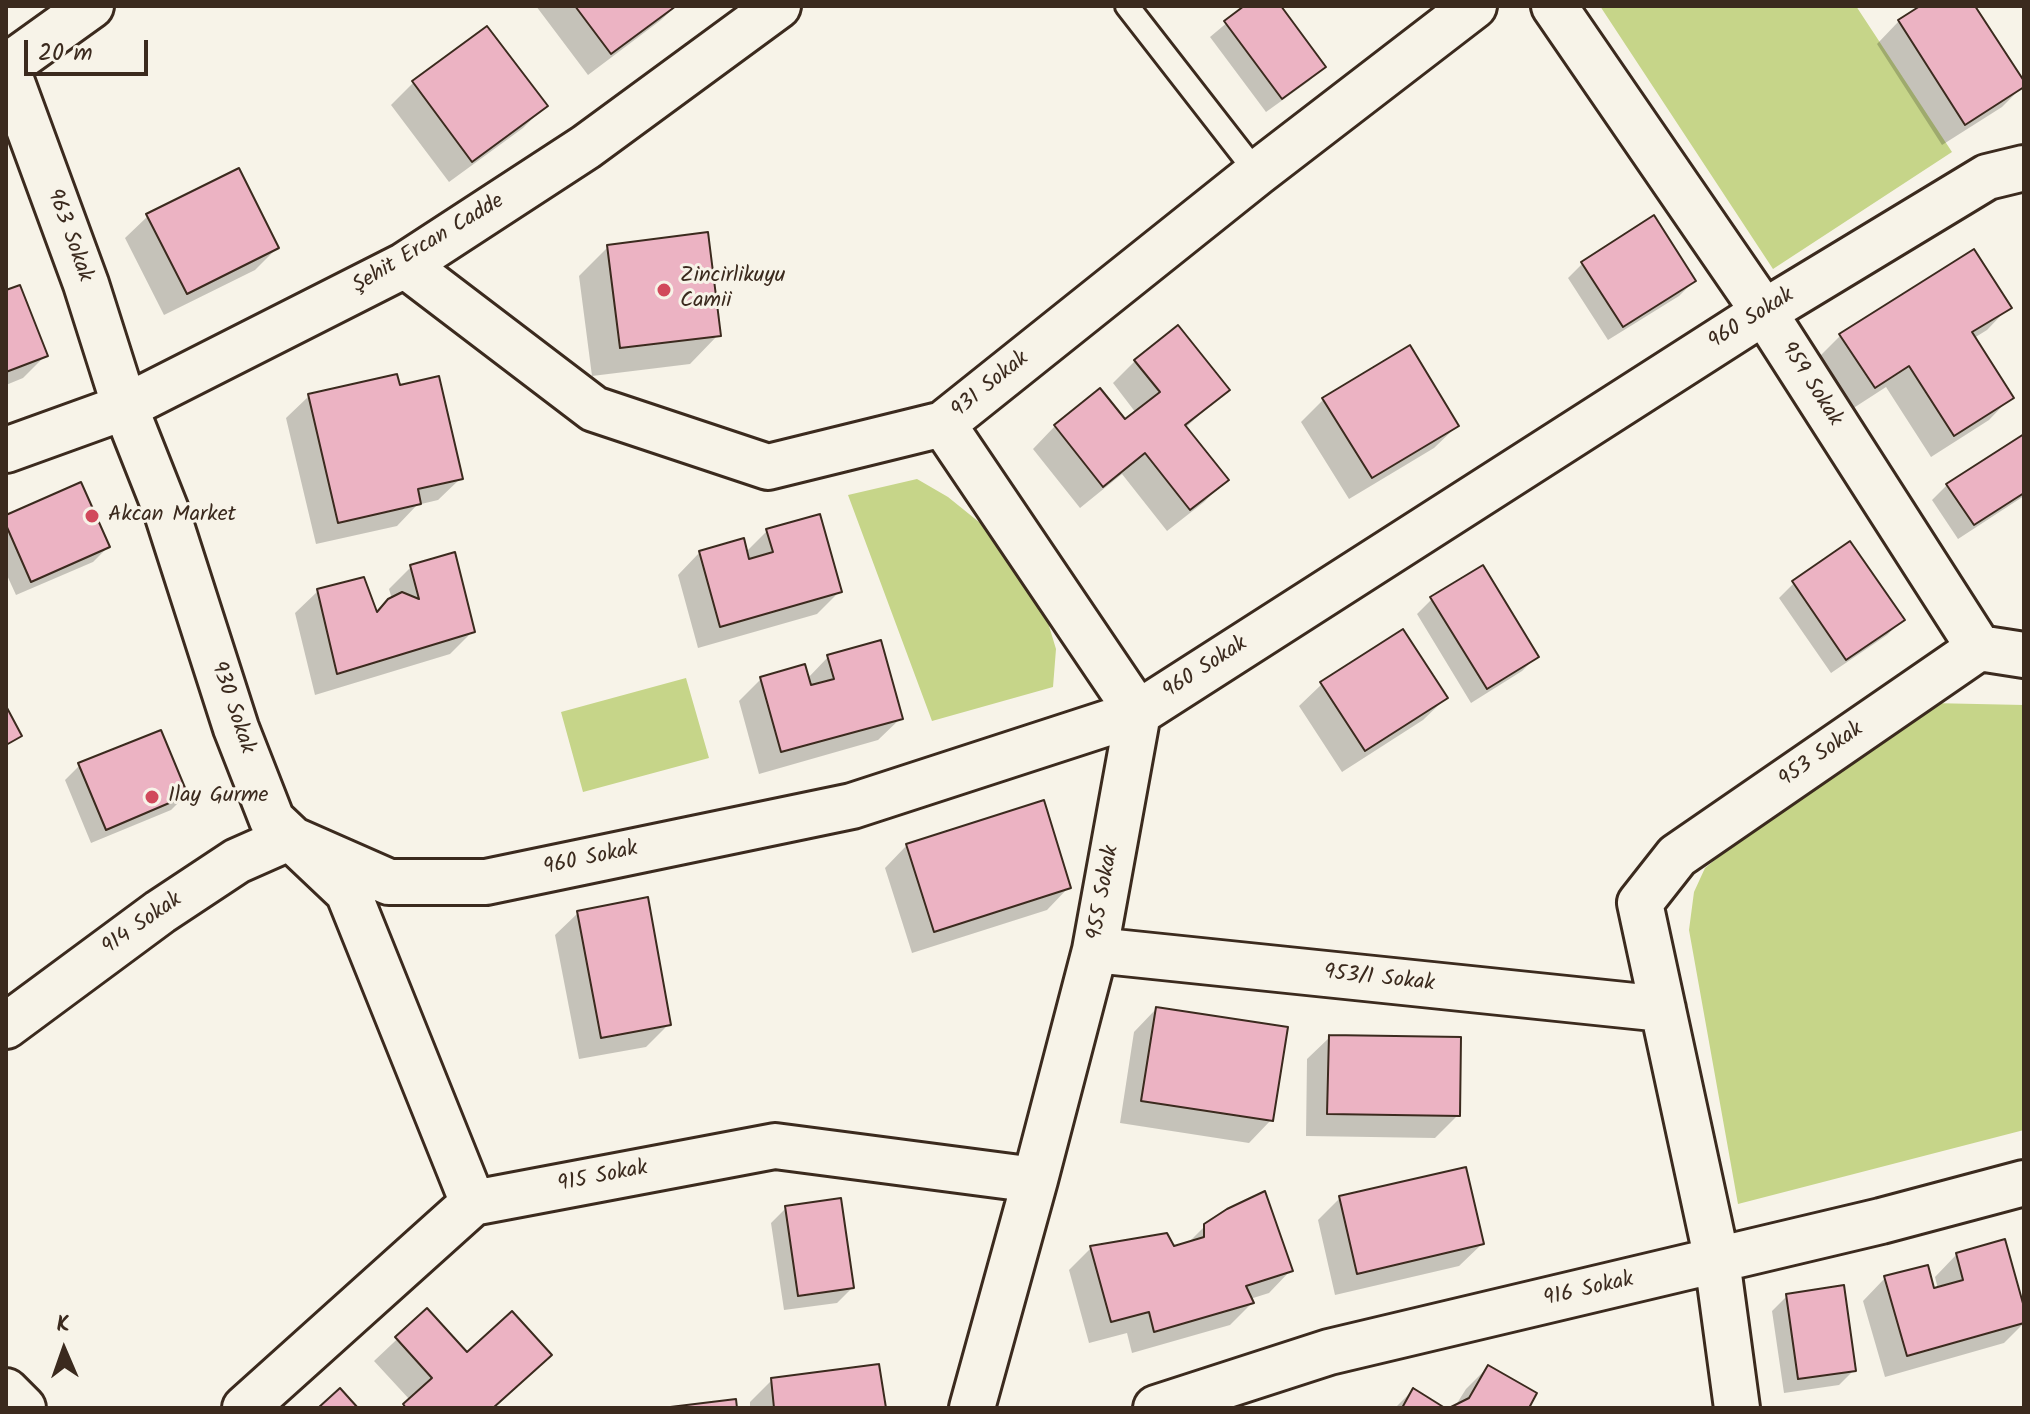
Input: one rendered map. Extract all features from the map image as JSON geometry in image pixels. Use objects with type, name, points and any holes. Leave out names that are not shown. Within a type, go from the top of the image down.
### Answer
[{"type":"street","points":[[6,66],[91,6]]},
{"type":"street","name":"Şehit Ercan Cadde","points":[[6,450],[125,407],[405,265],[586,147],[778,6]]},
{"type":"street","name":"931 Sokak","points":[[405,265],[594,409],[768,467],[943,424],[1257,173],[1474,6]]},
{"type":"street","name":"959 Sokak","points":[[1554,6],[1764,312],[1979,648]]},
{"type":"street","name":"963 Sokak","points":[[6,66],[86,284],[125,407]]},
{"type":"street","name":"960 Sokak","points":[[289,838],[389,882],[486,882],[852,806],[1138,713],[1764,312],[1987,177],[2024,168]]},
{"type":"street","name":"930 Sokak","points":[[125,407],[167,513],[236,728],[272,820],[348,892],[473,1203]]},
{"type":"street","points":[[943,424],[1138,713]]},
{"type":"street","points":[[1979,648],[2024,655]]},
{"type":"street","name":"953 Sokak","points":[[1663,1009],[1640,903],[1677,856],[1979,648]]},
{"type":"street","name":"955 Sokak","points":[[972,1408],[1095,950],[1138,713]]},
{"type":"street","name":"914 Sokak","points":[[11,1009],[237,861],[289,838]]},
{"type":"street","name":"953/1 Sokak","points":[[1095,950],[1663,1009]]},
{"type":"street","points":[[1663,1009],[1717,1260],[1737,1408]]},
{"type":"street","name":"915 Sokak","points":[[473,1203],[775,1146],[1035,1180]]},
{"type":"street","name":"916 Sokak","points":[[1156,1408],[1255,1392],[1329,1352],[1881,1221],[2024,1183]]},
{"type":"street","points":[[245,1408],[473,1203]]},
{"type":"street","points":[[6,1391],[23,1408]]},
{"type":"lane","points":[[1127,6],[1257,173]]},
{"type":"green space","points":[[1600,6],[1856,6],[1952,152],[1773,269]]},
{"type":"green space","points":[[917,479],[948,497],[1000,539],[1043,606],[1056,649],[1053,687],[932,721],[848,495]]},
{"type":"green space","points":[[686,678],[709,758],[583,792],[561,712]]},
{"type":"green space","points":[[1930,703],[2024,705],[2024,1130],[1738,1204],[1689,930],[1694,892],[1705,868],[1810,782]]},
{"type":"building","points":[[575,6],[676,6],[611,54]]},
{"type":"building","points":[[1244,6],[1281,6],[1326,67],[1282,99],[1224,21]]},
{"type":"building","points":[[1920,6],[1975,6],[2024,81],[2024,87],[1965,125],[1898,20]]},
{"type":"building","points":[[487,26],[548,106],[472,162],[412,81]]},
{"type":"building","points":[[239,168],[279,248],[187,294],[146,214]]},
{"type":"building","points":[[1654,215],[1696,281],[1623,327],[1581,262]]},
{"type":"building","name":"Zincirlikuyu Camii","points":[[708,232],[721,336],[620,348],[607,245]]},
{"type":"building","points":[[1974,249],[2012,308],[1972,332],[2014,398],[1954,436],[1909,366],[1875,388],[1839,334]]},
{"type":"building","points":[[20,285],[48,356],[6,372],[6,290]]},
{"type":"building","points":[[1178,325],[1230,390],[1185,425],[1229,480],[1190,510],[1145,453],[1103,487],[1054,425],[1100,388],[1125,419],[1160,392],[1134,360]]},
{"type":"building","points":[[1410,345],[1459,426],[1372,478],[1322,398]]},
{"type":"building","points":[[397,374],[400,385],[439,376],[463,479],[418,489],[421,504],[338,523],[308,394]]},
{"type":"building","points":[[2024,434],[2024,493],[1974,525],[1946,484]]},
{"type":"building","points":[[81,482],[110,547],[31,582],[6,525],[6,515]]},
{"type":"building","points":[[820,514],[842,592],[720,627],[699,551],[744,538],[749,559],[773,552],[766,529]]},
{"type":"building","points":[[1850,541],[1905,620],[1846,660],[1792,581]]},
{"type":"building","points":[[455,552],[475,632],[337,674],[317,589],[364,577],[377,612],[388,599],[402,592],[419,599],[410,565]]},
{"type":"building","points":[[1483,565],[1539,657],[1487,689],[1430,597]]},
{"type":"building","points":[[1403,629],[1448,698],[1365,751],[1320,682]]},
{"type":"building","points":[[881,640],[903,719],[781,752],[760,677],[805,664],[811,685],[834,679],[827,655]]},
{"type":"building","points":[[6,706],[22,736],[6,745]]},
{"type":"building","points":[[161,730],[188,795],[106,830],[78,763]]},
{"type":"building","points":[[1044,800],[1071,888],[934,932],[906,844]]},
{"type":"building","points":[[648,897],[671,1025],[601,1038],[577,911]]},
{"type":"building","points":[[1156,1007],[1288,1027],[1273,1121],[1141,1101]]},
{"type":"building","points":[[1329,1035],[1461,1037],[1460,1116],[1327,1114]]},
{"type":"building","points":[[1466,1167],[1484,1244],[1357,1274],[1339,1196]]},
{"type":"building","points":[[1265,1191],[1293,1271],[1246,1286],[1254,1303],[1154,1332],[1149,1312],[1111,1322],[1090,1246],[1167,1233],[1174,1246],[1204,1237],[1204,1224]]},
{"type":"building","points":[[841,1198],[854,1288],[798,1296],[785,1206]]},
{"type":"building","points":[[2005,1239],[2024,1307],[2024,1323],[1907,1356],[1884,1276],[1928,1265],[1934,1288],[1963,1280],[1956,1253]]},
{"type":"building","points":[[1844,1285],[1856,1371],[1798,1379],[1786,1294]]},
{"type":"building","points":[[427,1308],[467,1352],[512,1311],[552,1355],[493,1408],[406,1408],[403,1404],[432,1378],[395,1337]]},
{"type":"building","points":[[879,1364],[886,1408],[774,1408],[771,1378]]},
{"type":"building","points":[[1488,1365],[1537,1393],[1529,1408],[1449,1408],[1469,1398]]},
{"type":"building","points":[[340,1388],[358,1408],[318,1408]]},
{"type":"building","points":[[1413,1388],[1445,1408],[1402,1408]]},
{"type":"building","points":[[736,1399],[737,1408],[662,1408]]},
{"type":"place","name":"Zincirlikuyu Camii","points":[[664,290]]},
{"type":"place","name":"Akcan Market","points":[[92,516]]},
{"type":"place","name":"Ilay Gurme","points":[[152,797]]}]
